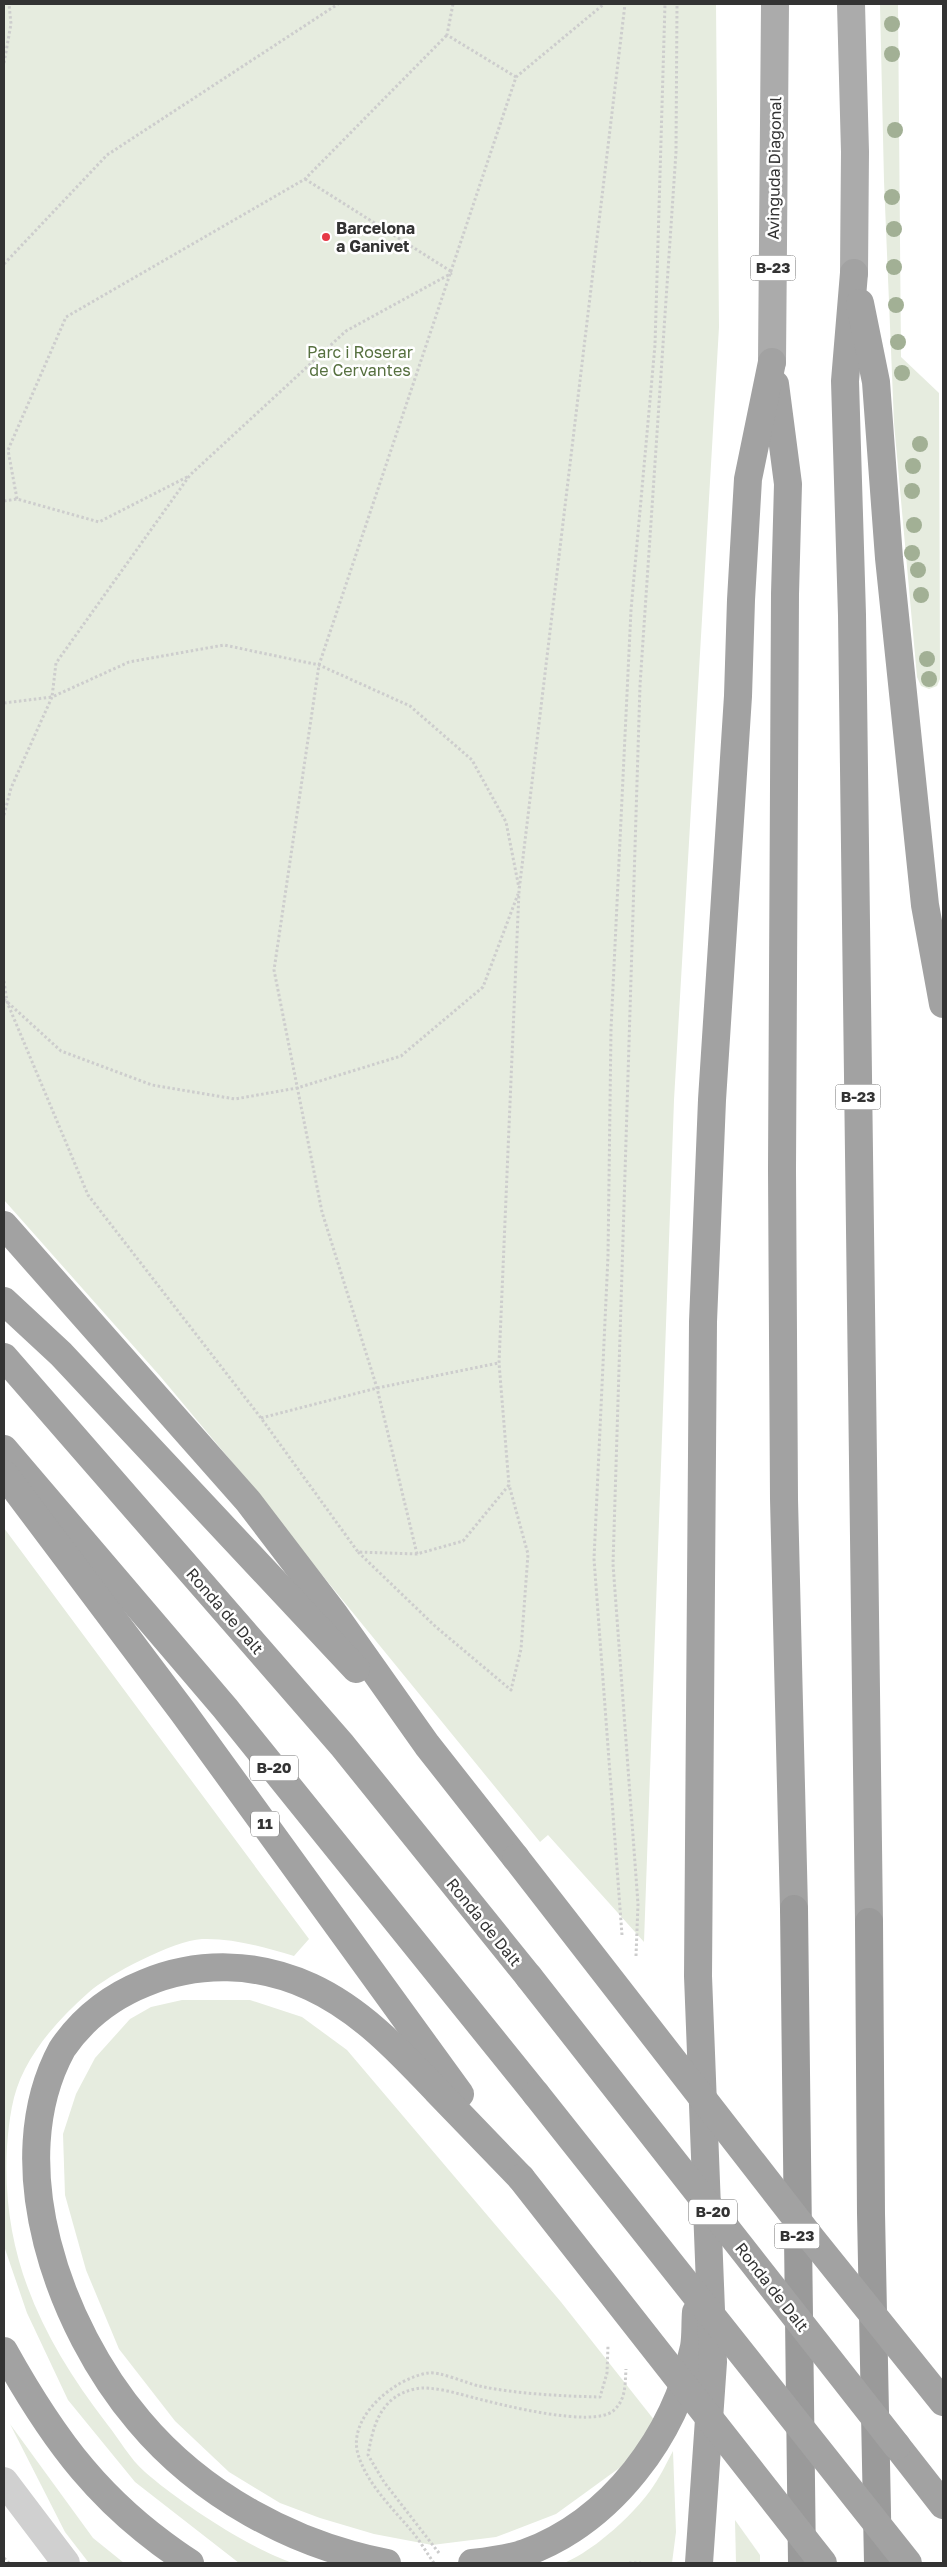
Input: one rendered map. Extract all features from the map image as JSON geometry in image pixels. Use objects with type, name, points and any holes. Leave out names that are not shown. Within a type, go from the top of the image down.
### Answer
[{"type":"highway","name":"B-23","points":[[854,273],[845,381],[852,615],[871,2203],[878,2563]]},
{"type":"highway","points":[[854,273],[876,382],[889,558],[923,886],[943,1004]]},
{"type":"highway","name":"B-23","points":[[772,362],[788,484],[785,594],[782,1170],[784,1499],[794,1909],[802,2563]]},
{"type":"highway","points":[[698,2563],[712,2362],[698,1976],[703,1322],[712,1100],[738,696],[748,479],[772,362]]},
{"type":"highway","points":[[4,1225],[248,1501],[335,1615],[427,1745],[806,2231],[943,2402]]},
{"type":"highway","points":[[4,1301],[61,1354],[427,1745]]},
{"type":"highway","name":"Ronda de Dalt","points":[[4,1357],[342,1745],[943,2504]]},
{"type":"highway","name":"B-20","points":[[4,1449],[226,1708],[536,2094],[908,2563]]},
{"type":"highway","name":"11","points":[[4,1474],[195,1728],[521,2178]]},
{"type":"highway","points":[[387,2563],[324,2546],[282,2529],[241,2507],[202,2480],[168,2451],[140,2422],[108,2381],[86,2346],[69,2312],[53,2275],[36,2221],[29,2183],[33,2114],[42,2087],[55,2060],[72,2034],[95,2011],[120,1993],[163,1976],[190,1968],[219,1966],[247,1969],[310,1987],[363,2020],[397,2049],[521,2178],[823,2563]]},
{"type":"highway","points":[[472,2563],[524,2553],[571,2528],[594,2512],[622,2486],[666,2428],[680,2394],[694,2346],[705,2129]]},
{"type":"highway","points":[[4,2351],[35,2407],[70,2456],[109,2500],[164,2546],[190,2563]]},
{"type":"main road","name":"Avinguda Diagonal","points":[[772,362],[775,4]]},
{"type":"main road","name":"B-23","points":[[851,4],[856,152],[854,273]]},
{"type":"street","points":[[4,2481],[66,2563]]},
{"type":"path","points":[[4,63],[11,24],[9,4]]},
{"type":"path","points":[[4,264],[107,155],[338,4]]},
{"type":"path","points":[[17,499],[8,450],[66,317],[305,179],[447,35],[453,4]]},
{"type":"path","points":[[417,1554],[378,1388],[322,1212],[274,970],[319,665],[516,77],[604,4]]},
{"type":"path","points":[[4,981],[5,1001],[88,1195],[261,1418],[358,1552],[436,1627],[511,1690],[521,1649],[528,1554],[509,1485],[498,1363],[519,891],[625,4]]},
{"type":"path","points":[[622,1939],[594,1559],[608,1256],[611,1029],[631,610],[655,346],[665,4]]},
{"type":"path","points":[[638,1904],[613,1564],[640,685],[676,152],[676,4]]},
{"type":"path","points":[[447,35],[516,77]]},
{"type":"path","points":[[305,179],[452,272]]},
{"type":"path","points":[[4,815],[12,788],[52,697],[56,663],[190,475],[346,331],[452,272]]},
{"type":"path","points":[[4,501],[17,499],[99,522],[190,475]]},
{"type":"path","points":[[4,703],[52,697],[129,662],[224,645],[319,665],[410,706],[472,760],[506,822],[519,891],[483,987],[401,1056],[297,1088],[235,1099],[152,1086],[61,1051],[5,1001]]},
{"type":"path","points":[[261,1418],[378,1388],[498,1363]]},
{"type":"path","points":[[358,1552],[417,1554],[463,1541],[509,1485]]},
{"type":"path","points":[[434,2563],[411,2530],[392,2510],[365,2469],[358,2454],[357,2440],[369,2410],[392,2387],[429,2372],[480,2386],[600,2397],[607,2373],[608,2343]]},
{"type":"path","points":[[441,2556],[384,2482],[368,2455],[375,2420],[391,2400],[415,2388],[446,2391],[541,2412],[590,2418],[612,2412],[625,2394]]},
{"type":"path","points":[[4,2558],[9,2563]]},
{"type":"path","points":[[629,2563],[642,2563]]},
{"type":"green space","name":"Parc i Roserar de Cervantes","points":[[4,4],[716,4],[719,327],[674,1100],[644,1942],[548,1835],[540,1842],[287,1532],[268,1505],[160,1376],[4,1200]]},
{"type":"green space","points":[[880,4],[898,4],[901,357],[939,393],[940,679],[937,686],[929,689],[921,686],[917,677],[894,423],[884,181]]},
{"type":"green space","points":[[4,1528],[309,1939],[294,1956],[260,1946],[237,1942],[214,1939],[190,1941],[142,1960],[98,1985],[61,2019],[31,2058],[14,2097],[7,2147],[7,2187],[11,2224],[19,2260],[30,2294],[45,2328],[84,2392],[134,2461],[159,2484],[236,2536],[293,2563],[239,2563],[135,2482],[68,2400],[27,2313],[4,2246]]},
{"type":"green space","points":[[182,2000],[250,2000],[302,2017],[347,2050],[561,2302],[655,2421],[629,2461],[556,2514],[496,2537],[432,2545],[374,2534],[320,2518],[280,2503],[229,2472],[175,2421],[119,2349],[86,2270],[65,2195],[63,2134],[76,2094],[95,2058],[130,2019],[151,2007]]},
{"type":"green space","points":[[10,2424],[93,2538],[124,2563],[89,2563],[65,2532]]},
{"type":"green space","points":[[673,2451],[676,2532],[672,2563],[564,2563],[599,2542],[633,2512],[653,2486]]},
{"type":"green space","points":[[735,2520],[760,2555],[760,2563],[736,2563]]},
{"type":"place","name":"Barcelona a Ganivet","points":[[326,237]]}]
